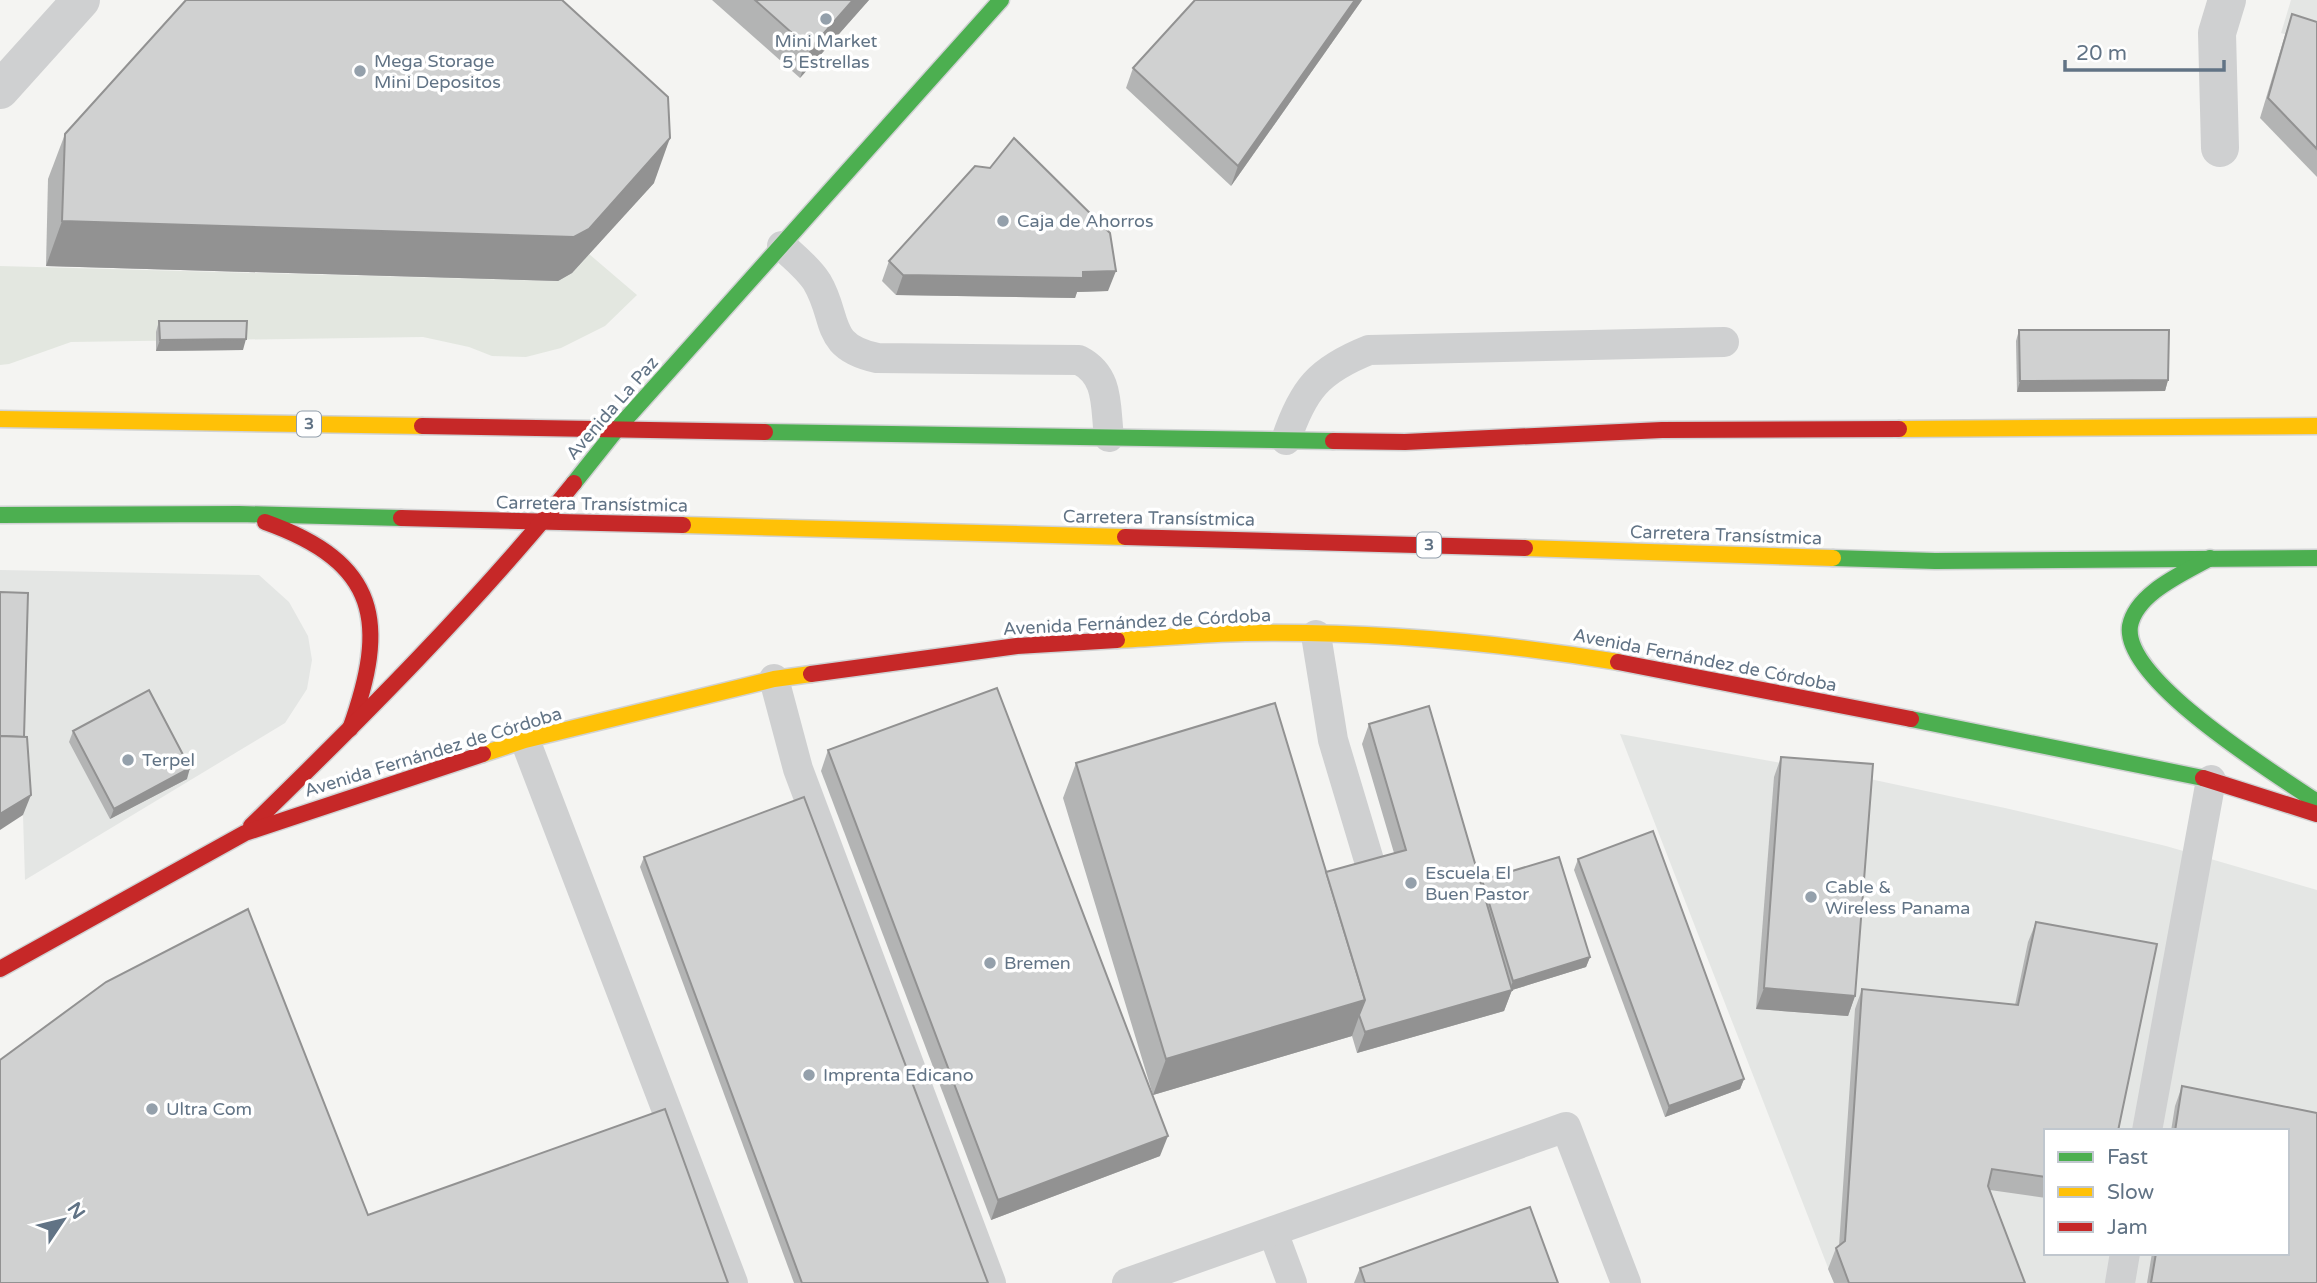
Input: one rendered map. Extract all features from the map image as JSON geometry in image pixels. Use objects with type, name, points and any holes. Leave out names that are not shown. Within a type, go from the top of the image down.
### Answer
[{"type":"main road","name":"Avenida La Paz","points":[[244,833],[350,729],[542,522],[617,429],[1001,0]]},
{"type":"main road","name":"3","points":[[0,419],[1405,442],[1662,430],[2317,426]]},
{"type":"main road","name":"Carretera Transístmica","points":[[0,515],[239,514],[1935,561],[2317,558]]},
{"type":"main road","points":[[239,514],[276,525],[319,546],[344,566],[360,592],[370,621],[373,650],[366,683],[350,729]]},
{"type":"main road","points":[[2210,558],[2171,581],[2137,611],[2129,630],[2133,651],[2148,674],[2174,700],[2317,802]]},
{"type":"main road","name":"Avenida Fernández de Córdoba","points":[[0,969],[244,833],[525,740],[774,679],[1017,646],[1245,634],[1399,637],[1562,653],[1711,678],[2211,780],[2317,814]]},
{"type":"street","points":[[0,90],[81,0]]},
{"type":"street","points":[[2220,148],[2217,33],[2227,0]]},
{"type":"lane","points":[[782,246],[817,283],[830,325],[839,341],[857,354],[877,358],[1079,360],[1094,368],[1102,383],[1109,437]]},
{"type":"lane","points":[[1286,440],[1296,408],[1314,382],[1339,362],[1369,350],[1724,342]]},
{"type":"lane","points":[[1317,635],[1333,740],[1371,867]]},
{"type":"lane","points":[[774,679],[798,769],[991,1283]]},
{"type":"lane","points":[[525,740],[733,1283]]},
{"type":"lane","points":[[2147,1129],[2211,780]]},
{"type":"lane","points":[[1127,1283],[1566,1127],[1626,1283]]},
{"type":"lane","points":[[1273,1232],[1292,1283]]},
{"type":"lane","points":[[2120,1283],[2125,1255]]},
{"type":"shaded area","points":[[2291,0],[2317,0],[2317,44],[2281,33]]},
{"type":"shaded area","points":[[589,254],[637,295],[605,326],[561,348],[526,357],[492,356],[469,347],[423,337],[71,342],[0,365],[0,266],[557,281]]},
{"type":"shaded area","points":[[0,570],[259,575],[289,602],[308,636],[312,660],[307,689],[285,723],[25,880],[23,815],[0,757]]},
{"type":"shaded area","points":[[1620,734],[1870,779],[2005,808],[2166,846],[2317,890],[2317,1209],[2306,1283],[1834,1283]]},
{"type":"building","name":"Mega Storage Mini Depositos","points":[[186,0],[562,0],[668,97],[670,138],[589,229],[574,237],[62,221],[65,134]]},
{"type":"building","points":[[755,0],[853,0],[810,49]]},
{"type":"building","points":[[1195,0],[1355,0],[1238,166],[1133,68]]},
{"type":"building","points":[[2292,14],[2317,22],[2317,149],[2268,98]]},
{"type":"building","name":"Caja de Ahorros","points":[[1014,138],[1110,233],[1116,271],[1083,272],[1083,278],[903,275],[889,261],[975,166],[990,168]]},
{"type":"building","points":[[159,321],[247,321],[246,339],[160,340]]},
{"type":"building","points":[[2019,330],[2169,330],[2168,380],[2020,381]]},
{"type":"building","points":[[0,592],[28,593],[24,737],[0,736]]},
{"type":"building","name":"Bremen","points":[[997,688],[1168,1136],[998,1200],[828,750]]},
{"type":"building","name":"Terpel","points":[[149,690],[190,768],[114,809],[73,731]]},
{"type":"building","points":[[1275,703],[1365,1000],[1166,1059],[1076,763]]},
{"type":"building","name":"Escuela El Buen Pastor","points":[[1429,706],[1512,990],[1365,1032],[1359,1015],[1365,1000],[1326,872],[1406,850],[1369,724]]},
{"type":"building","points":[[0,736],[27,737],[31,795],[0,814]]},
{"type":"building","name":"Cable & Wireless Panama","points":[[1781,757],[1873,764],[1855,996],[1764,988]]},
{"type":"building","name":"Imprenta Edicano","points":[[804,797],[988,1283],[802,1283],[644,857]]},
{"type":"building","points":[[1653,831],[1744,1079],[1669,1106],[1578,859]]},
{"type":"building","points":[[1559,857],[1590,957],[1513,981],[1482,880]]},
{"type":"building","name":"Ultra Com","points":[[248,909],[368,1215],[665,1109],[728,1283],[0,1283],[0,1060],[106,982]]},
{"type":"building","points":[[2036,922],[2157,944],[2118,1129],[2044,1129],[2044,1177],[1992,1169],[1988,1186],[2025,1283],[1849,1283],[1836,1248],[1845,1241],[1862,989],[2018,1005]]},
{"type":"building","points":[[2182,1086],[2317,1113],[2317,1283],[2151,1283],[2156,1255],[2289,1255],[2289,1129],[2175,1129]]},
{"type":"building","points":[[1530,1207],[1558,1283],[1365,1283],[1360,1268]]},
{"type":"traffic: fast","points":[[574,483],[617,429],[1001,0]]},
{"type":"traffic: fast","points":[[765,432],[1333,441]]},
{"type":"traffic: fast","points":[[0,515],[239,514],[401,518]]},
{"type":"traffic: fast","points":[[1833,558],[1935,561],[2317,558]]},
{"type":"traffic: fast","points":[[2210,558],[2162,585],[2141,604],[2130,626],[2134,648],[2150,672],[2205,724],[2317,802]]},
{"type":"traffic: fast","points":[[1911,719],[2203,778]]},
{"type":"traffic: slow","points":[[0,419],[422,426]]},
{"type":"traffic: slow","points":[[1899,429],[2317,426]]},
{"type":"traffic: slow","points":[[683,525],[1125,537]]},
{"type":"traffic: slow","points":[[1525,548],[1833,558]]},
{"type":"traffic: slow","points":[[1117,640],[1245,633],[1385,636],[1526,649],[1618,662]]},
{"type":"traffic: slow","points":[[483,754],[525,740],[774,679],[811,674]]},
{"type":"traffic: jam","points":[[422,426],[765,432]]},
{"type":"traffic: jam","points":[[1333,441],[1405,442],[1662,430],[1899,429]]},
{"type":"traffic: jam","points":[[251,826],[335,744],[498,573],[574,483]]},
{"type":"traffic: jam","points":[[401,518],[683,525]]},
{"type":"traffic: jam","points":[[265,522],[303,538],[332,557],[352,578],[365,601],[370,628],[369,658],[350,729]]},
{"type":"traffic: jam","points":[[1125,537],[1525,548]]},
{"type":"traffic: jam","points":[[811,674],[1017,646],[1117,640]]},
{"type":"traffic: jam","points":[[1618,662],[1911,719]]},
{"type":"traffic: jam","points":[[0,969],[245,833],[483,754]]},
{"type":"traffic: jam","points":[[2203,778],[2317,814]]},
{"type":"place","name":"Mini Market 5 Estrellas","points":[[826,19]]},
{"type":"place","name":"Mega Storage Mini Depositos","points":[[360,71]]},
{"type":"place","name":"Caja de Ahorros","points":[[1003,221]]},
{"type":"place","name":"Terpel","points":[[128,760]]},
{"type":"place","name":"Escuela El Buen Pastor","points":[[1411,883]]},
{"type":"place","name":"Cable & Wireless Panama","points":[[1811,897]]},
{"type":"place","name":"Bremen","points":[[990,963]]},
{"type":"place","name":"Imprenta Edicano","points":[[809,1075]]},
{"type":"place","name":"Ultra Com","points":[[152,1109]]}]
